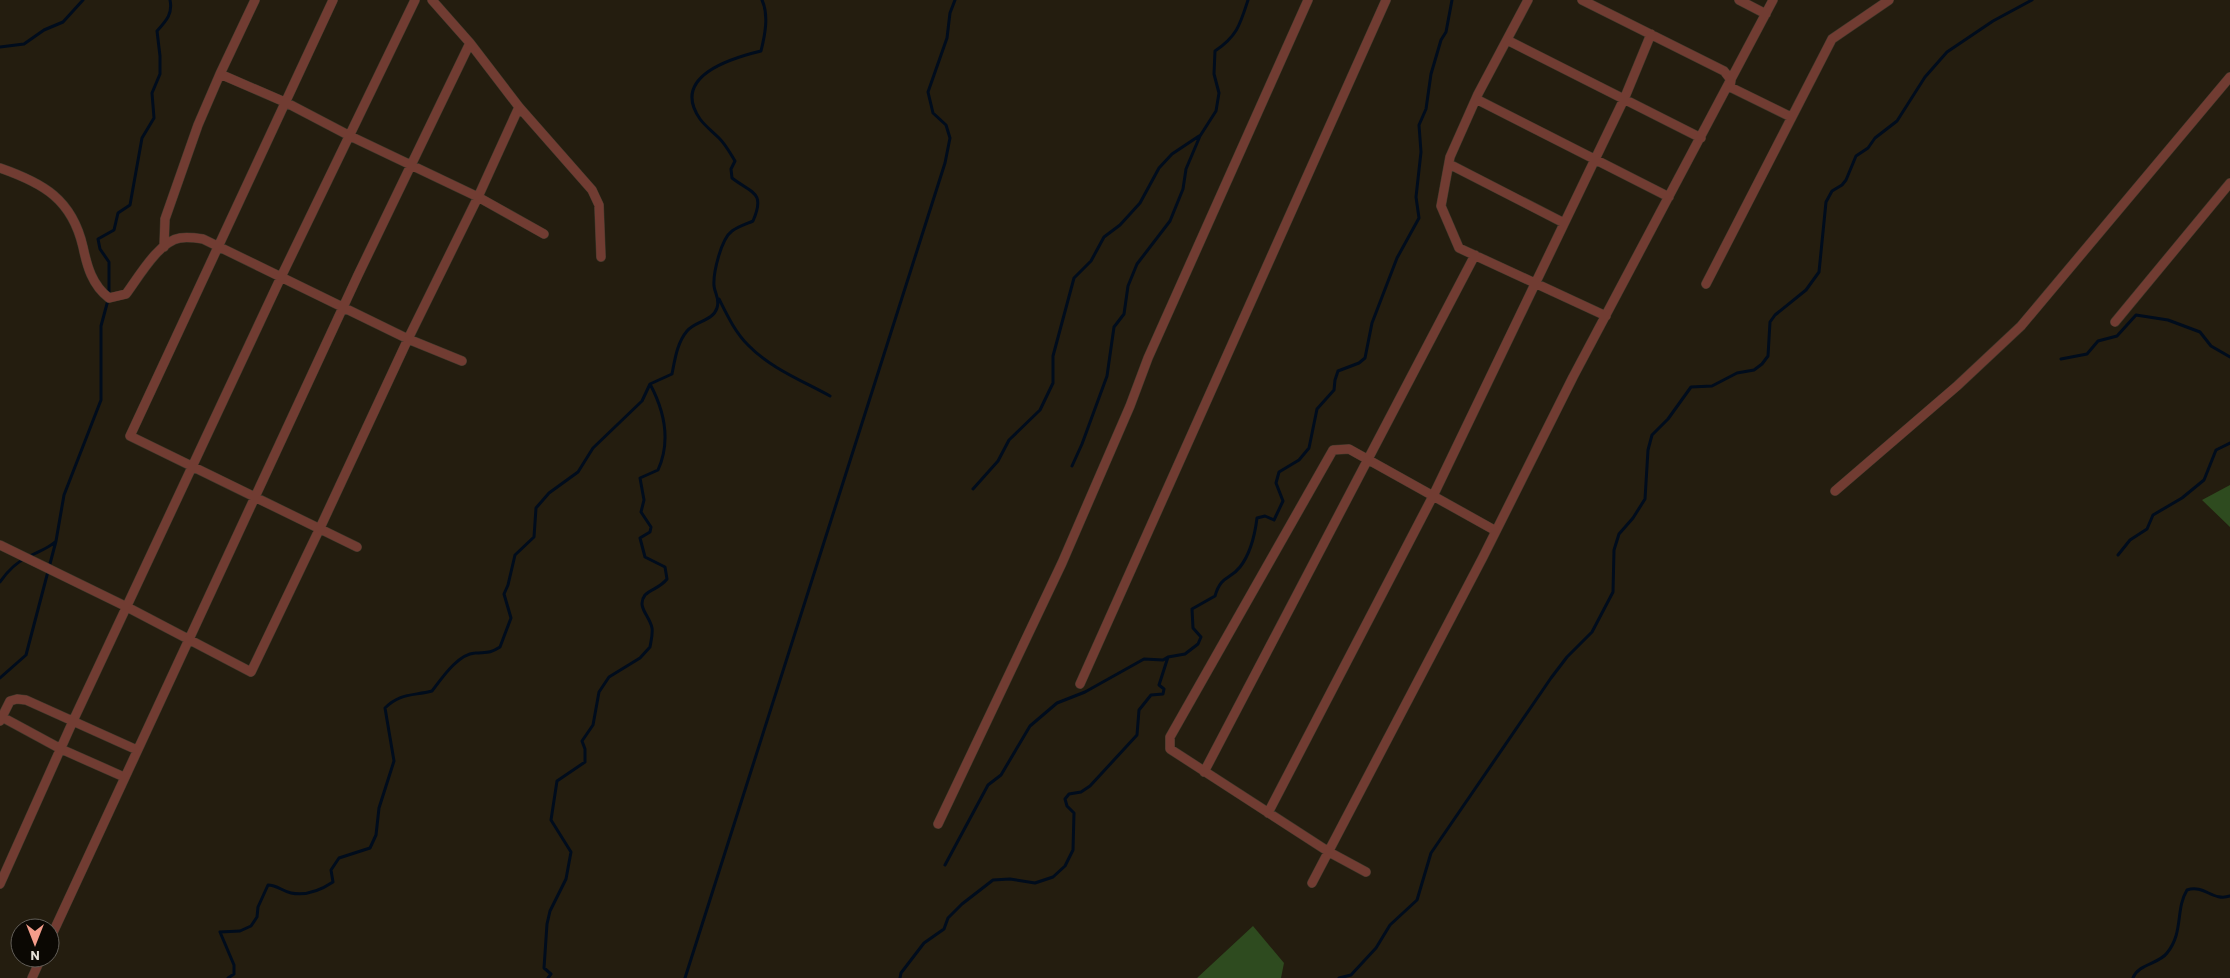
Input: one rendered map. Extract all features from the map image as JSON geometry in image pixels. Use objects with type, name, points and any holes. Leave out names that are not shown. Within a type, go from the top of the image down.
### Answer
[{"type":"street","points":[[164,247],[165,219],[198,124],[255,0]]},
{"type":"street","points":[[333,0],[287,103],[130,436],[357,547]]},
{"type":"street","points":[[0,884],[73,721],[281,277],[415,0]]},
{"type":"street","points":[[432,0],[470,43],[519,107],[592,190],[599,205],[601,257]]},
{"type":"street","points":[[938,824],[1062,563],[1130,406],[1148,358],[1308,0]]},
{"type":"street","points":[[1080,684],[1386,0]]},
{"type":"street","points":[[1528,0],[1476,99],[1449,164],[1441,206],[1460,248],[1606,316]]},
{"type":"street","points":[[1582,0],[1724,71],[1731,80],[1730,87],[1792,117]]},
{"type":"street","points":[[1739,0],[1766,14]]},
{"type":"street","points":[[1312,883],[1606,316],[1773,0]]},
{"type":"street","points":[[1706,284],[1832,39],[1889,0]]},
{"type":"street","points":[[1268,813],[1433,496],[1624,99],[1651,34]]},
{"type":"street","points":[[1507,40],[1700,138]]},
{"type":"street","points":[[60,918],[410,164],[470,43]]},
{"type":"street","points":[[220,74],[287,103],[350,136],[478,196],[544,234]]},
{"type":"street","points":[[1835,491],[1958,386],[2021,326],[2230,77]]},
{"type":"street","points":[[1476,99],[1669,198]]},
{"type":"street","points":[[0,545],[251,672],[519,107]]},
{"type":"street","points":[[1449,164],[1564,222]]},
{"type":"street","points":[[0,168],[55,194],[65,206],[78,231],[92,278],[108,298],[126,294],[145,267],[164,247],[178,238],[203,239],[408,339],[462,361]]},
{"type":"street","points":[[2115,322],[2230,183]]},
{"type":"street","points":[[1204,772],[1475,256]]},
{"type":"street","points":[[1366,872],[1329,852],[1170,749],[1170,737],[1333,450],[1349,448],[1496,531]]},
{"type":"street","points":[[124,777],[61,749],[1,718],[10,701],[17,699],[26,700],[137,750]]},
{"type":"green space","points":[[2230,485],[2230,527],[2202,500]]},
{"type":"green space","points":[[1253,926],[1284,963],[1281,978],[1197,978]]},
{"type":"waterway","points":[[0,47],[24,44],[44,30],[63,22],[83,0]]},
{"type":"waterway","points":[[109,294],[109,262],[100,249],[98,239],[114,230],[118,213],[130,205],[142,138],[154,118],[152,93],[160,74],[157,31],[170,13],[170,0]]},
{"type":"waterway","points":[[228,978],[234,974],[234,965],[220,932],[240,931],[251,926],[257,917],[258,907],[268,885],[297,894],[318,890],[333,882],[331,870],[339,858],[370,848],[376,835],[379,808],[394,761],[385,708],[401,697],[432,691],[451,668],[469,654],[490,652],[500,647],[511,618],[504,594],[515,555],[534,537],[536,508],[549,493],[578,472],[593,448],[642,401],[650,384],[672,374],[677,351],[687,331],[694,325],[712,316],[715,312],[718,302],[714,280],[721,248],[732,231],[753,221],[758,204],[754,194],[732,178],[731,169],[735,161],[728,149],[700,119],[693,104],[693,91],[698,80],[721,64],[761,51],[766,19],[762,0]]},
{"type":"waterway","points":[[685,978],[945,163],[950,138],[946,125],[933,113],[928,92],[947,38],[950,13],[955,0]]},
{"type":"waterway","points":[[1072,466],[1107,376],[1114,327],[1124,314],[1128,286],[1137,264],[1170,221],[1183,189],[1186,169],[1200,136],[1216,111],[1219,93],[1214,74],[1215,51],[1237,29],[1248,0]]},
{"type":"waterway","points":[[945,865],[988,785],[1001,775],[1030,726],[1057,703],[1085,692],[1144,659],[1163,660],[1168,657],[1185,654],[1198,644],[1201,637],[1193,628],[1192,609],[1215,596],[1220,584],[1244,562],[1254,537],[1257,518],[1265,516],[1274,520],[1283,501],[1276,483],[1279,472],[1299,460],[1309,448],[1317,409],[1334,390],[1338,371],[1359,363],[1365,358],[1372,323],[1397,258],[1419,218],[1416,197],[1421,152],[1419,125],[1426,109],[1431,74],[1441,40],[1446,32],[1452,0]]},
{"type":"waterway","points":[[1339,978],[1351,975],[1376,948],[1390,925],[1417,900],[1431,853],[1551,678],[1567,657],[1592,632],[1613,592],[1614,550],[1619,534],[1633,518],[1645,499],[1648,450],[1652,435],[1668,419],[1691,387],[1712,386],[1737,373],[1754,370],[1762,364],[1768,356],[1770,322],[1775,315],[1806,290],[1819,272],[1826,202],[1832,191],[1846,180],[1856,156],[1868,148],[1875,138],[1897,121],[1925,77],[1947,52],[1993,21],[2032,0]]},
{"type":"waterway","points":[[973,489],[998,461],[1009,440],[1040,410],[1053,383],[1053,356],[1074,278],[1091,261],[1104,237],[1120,225],[1140,203],[1159,168],[1172,154],[1199,136]]},
{"type":"waterway","points":[[719,299],[739,335],[766,361],[830,396]]},
{"type":"waterway","points":[[0,678],[26,655],[56,541],[64,495],[101,400],[101,326],[108,300]]},
{"type":"waterway","points":[[2061,359],[2087,354],[2098,341],[2117,336],[2136,315],[2168,320],[2200,332],[2211,346],[2230,357]]},
{"type":"waterway","points":[[548,978],[551,974],[544,968],[547,924],[550,911],[566,879],[571,852],[551,820],[557,781],[585,762],[585,749],[582,741],[593,725],[599,692],[609,677],[640,658],[650,647],[652,628],[643,608],[643,599],[647,593],[667,579],[665,567],[645,557],[640,538],[650,532],[651,527],[641,512],[644,500],[640,478],[658,470],[662,459],[665,437],[663,416],[650,384]]},
{"type":"waterway","points":[[2118,555],[2130,540],[2147,529],[2153,515],[2182,498],[2204,480],[2216,450],[2230,443]]},
{"type":"waterway","points":[[0,582],[18,562],[55,542]]},
{"type":"waterway","points":[[900,978],[901,973],[924,943],[944,929],[948,918],[962,904],[993,880],[1010,879],[1035,883],[1053,877],[1065,866],[1073,850],[1074,813],[1067,806],[1065,799],[1069,794],[1081,792],[1090,786],[1137,735],[1139,710],[1151,695],[1163,694],[1164,689],[1159,685],[1168,657]]},
{"type":"waterway","points":[[2133,978],[2139,970],[2163,957],[2172,945],[2178,929],[2181,905],[2187,890],[2198,889],[2218,897],[2230,896]]}]
